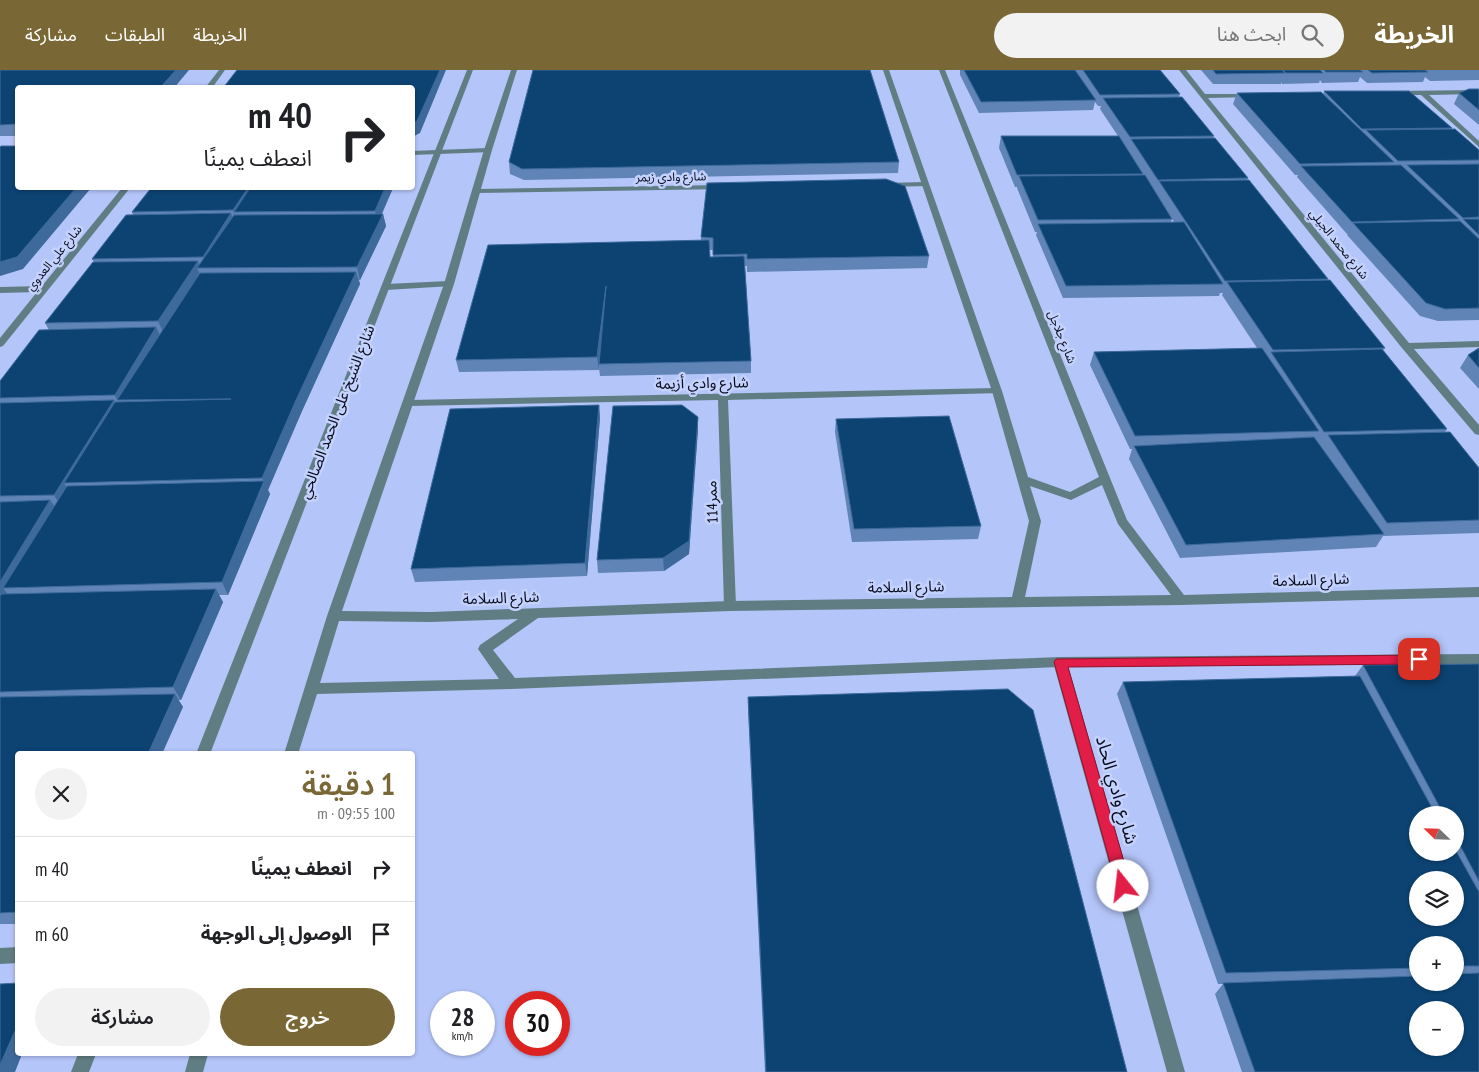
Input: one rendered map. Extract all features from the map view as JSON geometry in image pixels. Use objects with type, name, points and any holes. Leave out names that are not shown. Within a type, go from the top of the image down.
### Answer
[{"type":"street","points":[[210,85],[222,70]]},
{"type":"street","name":"شارع الشيخ على الحمد الصالحي","points":[[203,751],[470,70]]},
{"type":"street","points":[[292,751],[334,616],[449,284],[488,150],[514,70]]},
{"type":"street","points":[[886,70],[997,391],[1035,521],[1018,601]]},
{"type":"street","name":"شارع جلاجل","points":[[942,70],[1122,521],[1181,600]]},
{"type":"street","name":"شارع محمد الجيلي","points":[[1182,70],[1406,346],[1479,432]]},
{"type":"street","points":[[1385,93],[1479,92]]},
{"type":"street","points":[[1423,93],[1479,145]]},
{"type":"street","points":[[1202,96],[1260,95]]},
{"type":"street","points":[[415,153],[488,150]]},
{"type":"street","points":[[875,185],[925,184]]},
{"type":"street","name":"شارع وادي زيمر","points":[[477,191],[736,187]]},
{"type":"street","name":"شارع علي العدوي","points":[[0,344],[124,190]]},
{"type":"street","points":[[386,287],[449,284]]},
{"type":"street","points":[[0,290],[46,289]]},
{"type":"street","points":[[1406,346],[1479,344]]},
{"type":"street","name":"شارع وادي أزيمة","points":[[408,403],[997,391]]},
{"type":"street","name":"ممر114","points":[[723,397],[730,606]]},
{"type":"street","points":[[1023,479],[1070,496],[1105,479]]},
{"type":"street","name":"شارع السلامة","points":[[334,616],[431,617],[730,606],[1181,600],[1479,592]]},
{"type":"street","points":[[511,684],[485,649],[534,614]]},
{"type":"street","points":[[311,689],[511,684],[1060,662],[1479,659]]},
{"type":"street","name":"شارع وادي الحاد","points":[[1060,662],[1176,1072]]},
{"type":"street","points":[[0,956],[15,955]]},
{"type":"street","points":[[80,1072],[86,1056]]},
{"type":"street","points":[[194,1072],[198,1056]]},
{"type":"building","points":[[0,70],[176,70],[163,85],[15,85],[15,124],[0,125]]},
{"type":"building","points":[[237,70],[440,70],[415,122],[415,85],[225,85]]},
{"type":"building","points":[[533,70],[870,70],[899,162],[522,169],[509,162]]},
{"type":"building","points":[[964,70],[1075,70],[1096,100],[981,102]]},
{"type":"building","points":[[1083,70],[1160,70],[1180,94],[1100,95]]},
{"type":"building","points":[[1213,70],[1282,70],[1285,73],[1216,74]]},
{"type":"building","points":[[1283,70],[1320,70],[1323,73],[1286,73]]},
{"type":"building","points":[[1324,70],[1360,70],[1363,72],[1326,72]]},
{"type":"building","points":[[1368,70],[1425,70],[1428,72],[1372,73]]},
{"type":"building","points":[[1469,89],[1479,89],[1479,110],[1459,93]]},
{"type":"building","points":[[1324,91],[1409,91],[1452,128],[1362,129]]},
{"type":"building","points":[[1321,92],[1394,162],[1300,164],[1237,93]]},
{"type":"building","points":[[1182,97],[1214,136],[1130,137],[1103,98]]},
{"type":"building","points":[[1455,129],[1479,150],[1479,160],[1398,161],[1366,130]]},
{"type":"building","points":[[1001,136],[1119,136],[1143,174],[1017,175]]},
{"type":"building","points":[[1215,138],[1248,178],[1158,180],[1131,139]]},
{"type":"building","points":[[15,146],[15,190],[74,190],[17,257],[0,262],[0,147]]},
{"type":"building","points":[[1479,164],[1479,217],[1463,218],[1407,165]]},
{"type":"building","points":[[1401,165],[1459,219],[1352,222],[1301,166]]},
{"type":"building","points":[[1145,175],[1172,219],[1038,220],[1019,176]]},
{"type":"building","points":[[886,179],[905,186],[929,256],[747,259],[747,254],[713,255],[713,238],[701,237],[707,183]]},
{"type":"building","points":[[1249,180],[1328,279],[1225,281],[1159,181]]},
{"type":"building","points":[[149,190],[247,190],[233,210],[132,212]]},
{"type":"building","points":[[249,190],[384,190],[375,211],[234,212]]},
{"type":"building","points":[[231,213],[203,257],[92,259],[126,215]]},
{"type":"building","points":[[383,214],[357,267],[197,268],[234,215]]},
{"type":"building","points":[[1463,219],[1479,219],[1479,235]]},
{"type":"building","points":[[1460,221],[1479,239],[1479,308],[1445,309],[1426,303],[1353,223]]},
{"type":"building","points":[[1184,222],[1223,284],[1066,286],[1038,224]]},
{"type":"building","points":[[709,240],[710,257],[744,256],[751,361],[599,364],[606,286],[597,357],[456,360],[488,245]]},
{"type":"building","points":[[198,261],[158,321],[45,323],[93,262]]},
{"type":"building","points":[[356,272],[262,478],[64,483],[115,402],[231,399],[117,400],[200,273]]},
{"type":"building","points":[[1330,280],[1385,348],[1273,350],[1227,282]]},
{"type":"building","points":[[156,327],[115,395],[0,398],[0,381],[39,330]]},
{"type":"building","points":[[1262,348],[1319,431],[1135,436],[1094,352]]},
{"type":"building","points":[[1479,348],[1479,368],[1468,355]]},
{"type":"building","points":[[1382,349],[1447,429],[1324,432],[1271,352]]},
{"type":"building","points":[[114,400],[54,495],[0,496],[0,403]]},
{"type":"building","points":[[599,405],[585,563],[411,569],[450,409]]},
{"type":"building","points":[[682,405],[698,417],[689,541],[663,558],[597,560],[613,406]]},
{"type":"building","points":[[949,416],[981,526],[854,529],[836,419]]},
{"type":"building","points":[[1450,432],[1479,468],[1479,520],[1387,523],[1328,435]]},
{"type":"building","points":[[1314,437],[1384,534],[1186,545],[1134,446]]},
{"type":"building","points":[[264,481],[222,582],[3,588],[67,486]]},
{"type":"building","points":[[50,500],[0,582],[0,502]]},
{"type":"building","points":[[216,589],[173,687],[0,692],[0,596],[2,594]]},
{"type":"building","points":[[1479,664],[1479,881],[1464,853],[1464,806],[1439,806],[1363,665]]},
{"type":"building","points":[[1360,676],[1431,806],[1409,806],[1409,861],[1462,861],[1479,892],[1479,966],[1464,966],[1464,936],[1409,936],[1409,968],[1226,973],[1123,682]]},
{"type":"building","points":[[1008,689],[1033,710],[1127,1072],[766,1072],[748,697]]},
{"type":"building","points":[[175,694],[149,751],[15,751],[15,912],[0,913],[0,697]]},
{"type":"building","points":[[1479,973],[1479,1072],[1255,1072],[1223,983],[1409,976],[1409,991],[1464,991],[1464,974]]},
{"type":"building","points":[[15,983],[15,1031],[0,1065],[0,984]]},
{"type":"route","points":[[1123,886],[1060,662],[1419,659]]}]
